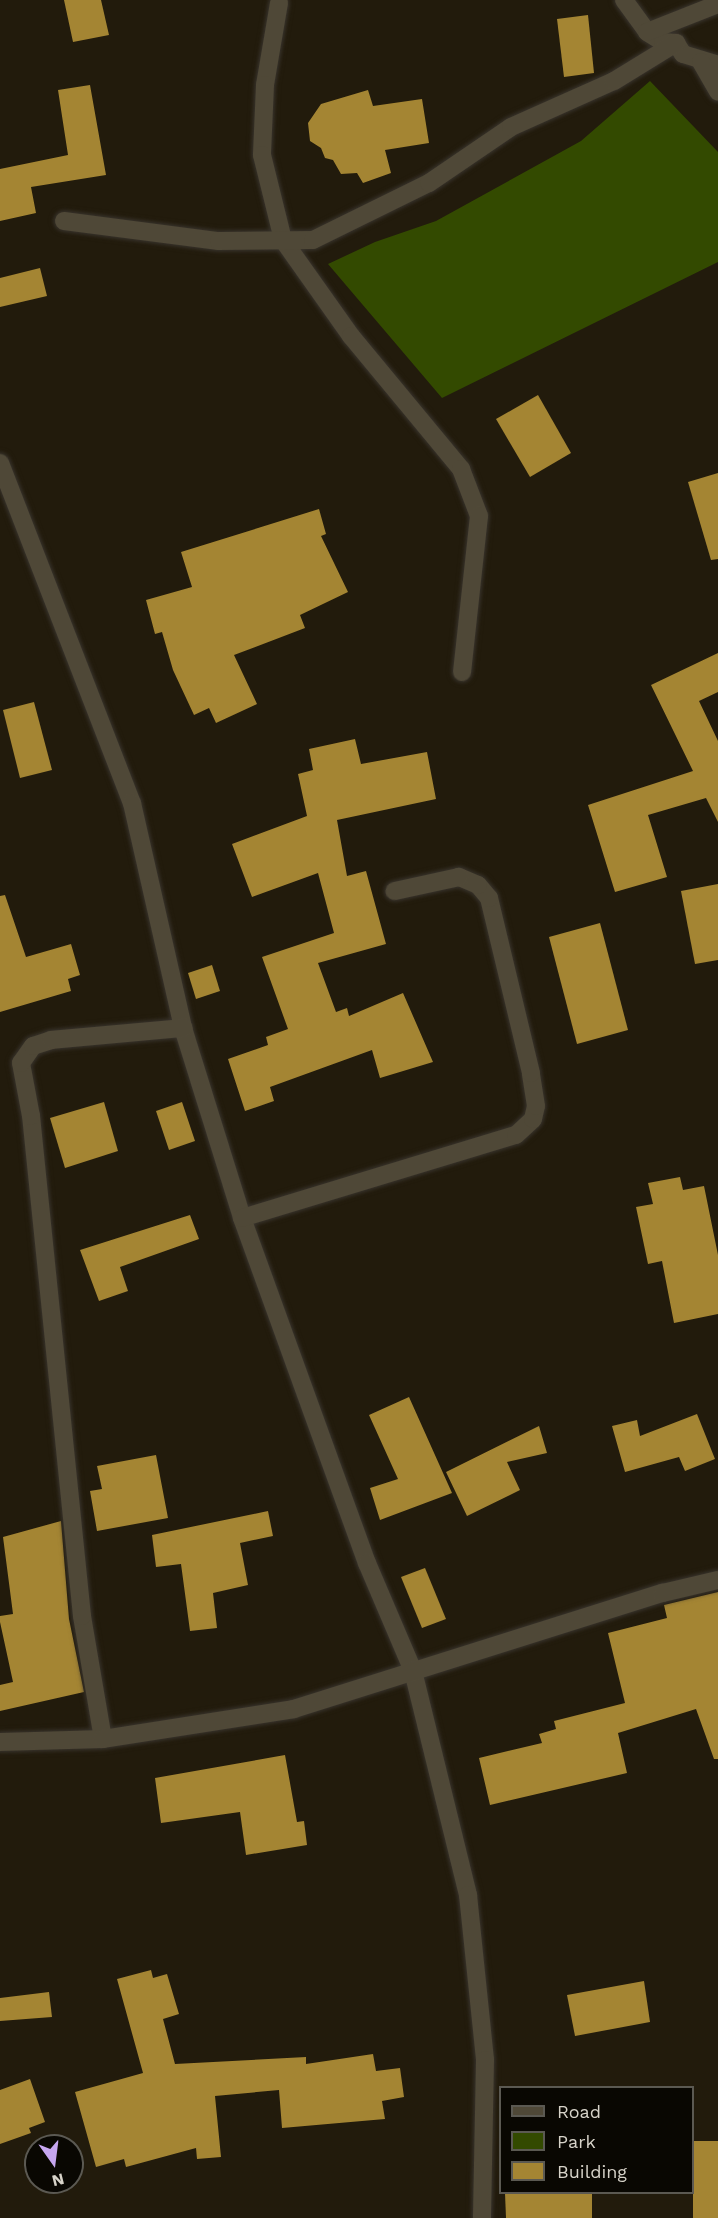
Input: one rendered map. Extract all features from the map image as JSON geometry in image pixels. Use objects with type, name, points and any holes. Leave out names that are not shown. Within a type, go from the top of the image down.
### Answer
[{"type":"street","points":[[624,0],[646,32],[663,42],[676,43]]},
{"type":"street","points":[[279,3],[265,85],[262,155],[283,240],[351,336],[461,469],[479,516],[462,672]]},
{"type":"street","points":[[646,32],[718,4]]},
{"type":"street","points":[[64,221],[219,241],[313,240],[429,183],[511,127],[614,81],[676,43]]},
{"type":"street","points":[[676,43],[682,54],[709,63],[718,92]]},
{"type":"street","points":[[0,463],[132,803],[183,1028],[242,1218],[355,1531],[413,1671],[468,1895],[485,2060],[482,2218]]},
{"type":"street","points":[[242,1218],[516,1135],[533,1119],[536,1106],[531,1073],[489,898],[478,885],[459,877],[394,891]]},
{"type":"street","points":[[103,1739],[82,1616],[31,1116],[21,1063],[33,1046],[51,1040],[183,1028]]},
{"type":"street","points":[[0,1742],[103,1739],[294,1709],[718,1580]]},
{"type":"green space","points":[[650,81],[718,152],[718,262],[442,398],[328,264],[375,242],[436,221],[581,141]]},
{"type":"building","points":[[64,0],[101,0],[109,35],[73,42]]},
{"type":"building","points":[[588,15],[594,73],[564,77],[557,19]]},
{"type":"building","points":[[90,85],[106,175],[31,187],[36,213],[0,221],[0,169],[68,155],[58,90]]},
{"type":"building","points":[[368,90],[373,106],[422,99],[429,143],[385,150],[391,173],[363,183],[357,173],[341,174],[333,160],[325,158],[321,148],[310,141],[308,123],[321,104]]},
{"type":"building","points":[[40,268],[47,296],[0,307],[0,278]]},
{"type":"building","points":[[538,395],[571,453],[530,477],[496,419]]},
{"type":"building","points":[[718,473],[718,559],[711,560],[688,482]]},
{"type":"building","points":[[319,509],[326,534],[321,536],[348,592],[300,615],[305,628],[234,655],[257,704],[216,723],[209,708],[194,715],[173,670],[162,632],[155,634],[146,600],[192,587],[181,552]]},
{"type":"building","points":[[718,653],[718,692],[699,701],[718,741],[718,822],[706,798],[648,815],[667,877],[615,892],[588,805],[693,771],[651,685]]},
{"type":"building","points":[[34,702],[52,770],[20,778],[3,710]]},
{"type":"building","points":[[355,739],[361,764],[427,752],[436,799],[337,820],[347,876],[366,871],[386,944],[318,963],[336,1012],[347,1008],[349,1016],[403,993],[433,1062],[380,1078],[372,1050],[270,1087],[274,1101],[245,1111],[228,1059],[268,1045],[266,1037],[288,1029],[262,957],[334,933],[318,873],[252,897],[232,844],[307,816],[298,774],[313,770],[309,749]]},
{"type":"building","points":[[718,884],[718,960],[695,964],[681,891]]},
{"type":"building","points":[[5,895],[26,957],[71,944],[80,975],[68,979],[71,991],[0,1012],[0,896]]},
{"type":"building","points":[[600,923],[628,1030],[577,1044],[549,937]]},
{"type":"building","points":[[212,965],[220,991],[196,999],[188,973]]},
{"type":"building","points":[[104,1102],[118,1151],[65,1168],[50,1118]]},
{"type":"building","points":[[182,1102],[195,1141],[169,1150],[156,1111]]},
{"type":"building","points":[[680,1177],[683,1190],[704,1186],[718,1255],[718,1314],[674,1323],[662,1261],[648,1264],[636,1207],[653,1204],[648,1183]]},
{"type":"building","points":[[190,1215],[199,1239],[120,1267],[128,1291],[99,1301],[80,1250]]},
{"type":"building","points":[[409,1397],[452,1493],[380,1520],[370,1488],[398,1479],[369,1415]]},
{"type":"building","points":[[697,1414],[715,1459],[685,1471],[679,1457],[625,1472],[612,1426],[637,1420],[640,1436]]},
{"type":"building","points":[[539,1426],[547,1453],[507,1462],[520,1490],[467,1516],[446,1472]]},
{"type":"building","points":[[156,1455],[168,1518],[97,1531],[90,1491],[102,1489],[97,1466]]},
{"type":"building","points":[[268,1511],[273,1536],[240,1543],[248,1585],[213,1593],[217,1628],[190,1631],[181,1564],[156,1567],[152,1535]]},
{"type":"building","points":[[61,1521],[69,1619],[84,1692],[0,1711],[0,1685],[13,1682],[0,1622],[0,1616],[13,1614],[3,1537]]},
{"type":"building","points":[[425,1568],[446,1619],[422,1628],[401,1577]]},
{"type":"building","points":[[718,1592],[718,1759],[714,1759],[696,1709],[618,1733],[627,1773],[490,1805],[479,1758],[542,1743],[539,1734],[556,1729],[554,1721],[625,1703],[608,1633],[667,1618],[664,1605]]},
{"type":"building","points":[[285,1755],[297,1822],[304,1821],[307,1845],[246,1855],[240,1812],[161,1823],[155,1778]]},
{"type":"building","points":[[151,1970],[153,1978],[167,1974],[179,2014],[163,2019],[175,2064],[306,2057],[306,2064],[373,2054],[376,2071],[400,2068],[404,2097],[382,2101],[385,2119],[282,2128],[279,2090],[215,2096],[221,2157],[197,2159],[196,2148],[126,2167],[124,2159],[96,2167],[75,2092],[143,2073],[117,1979]]},
{"type":"building","points":[[644,1981],[650,2022],[575,2036],[567,1995]]},
{"type":"building","points":[[49,1992],[52,2017],[0,2021],[0,1998]]},
{"type":"building","points":[[30,2079],[45,2122],[29,2128],[31,2133],[0,2144],[0,2090]]},
{"type":"building","points":[[694,2141],[718,2141],[718,2218],[693,2218]]},
{"type":"building","points":[[505,2194],[592,2194],[592,2218],[506,2218]]}]
